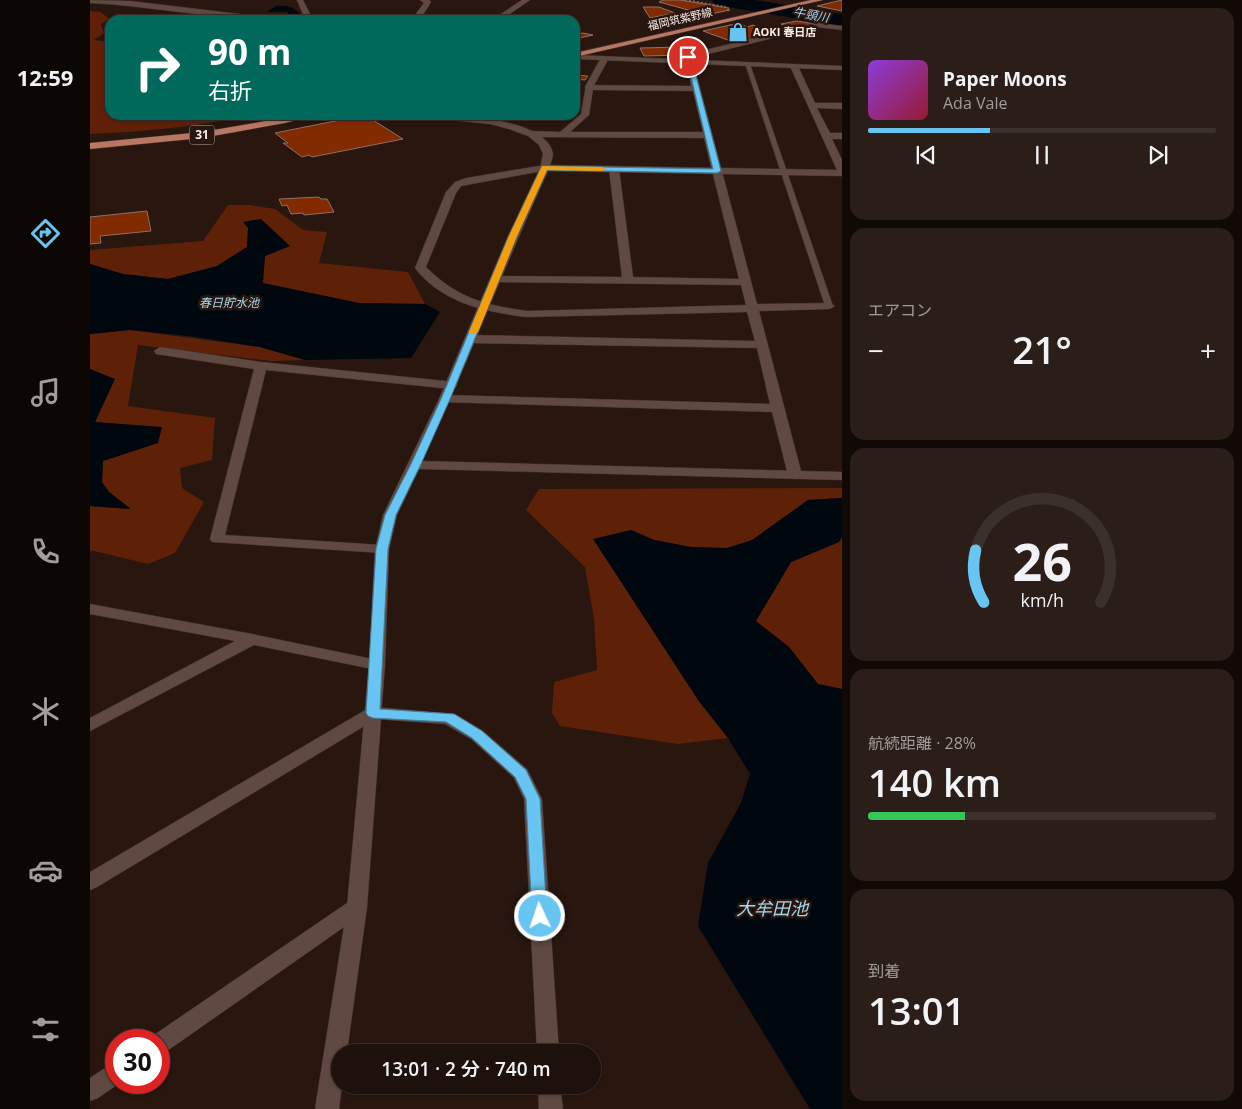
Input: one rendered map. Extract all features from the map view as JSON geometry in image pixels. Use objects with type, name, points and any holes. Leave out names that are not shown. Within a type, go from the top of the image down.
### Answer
[{"type":"main road","name":"福岡筑紫野線","points":[[580,49],[782,3],[820,0]]},
{"type":"main road","name":"福岡筑紫野線","points":[[580,55],[762,13],[794,3]]},
{"type":"main road","name":"31","points":[[90,141],[216,128],[257,120]]},
{"type":"main road","name":"31","points":[[90,146],[166,140],[224,132],[287,120]]},
{"type":"street","points":[[90,1],[103,0],[231,15]]},
{"type":"street","points":[[300,0],[307,15]]},
{"type":"street","points":[[419,15],[428,2],[423,0]]},
{"type":"street","points":[[504,15],[526,0]]},
{"type":"street","points":[[795,475],[688,57],[817,25],[842,28]]},
{"type":"street","points":[[580,56],[691,63],[842,68]]},
{"type":"street","points":[[580,119],[585,115],[589,86],[605,58]]},
{"type":"street","points":[[794,66],[842,172],[544,168],[466,181],[458,184],[451,192],[420,268],[434,284],[457,297],[484,308],[527,314],[830,306]]},
{"type":"street","points":[[589,86],[696,89]]},
{"type":"street","points":[[812,105],[842,106]]},
{"type":"street","points":[[473,120],[490,122],[531,134],[708,135]]},
{"type":"street","points":[[562,134],[579,120]]},
{"type":"street","points":[[327,1109],[357,907],[377,665],[382,549],[390,515],[416,464],[445,399],[513,236],[544,168],[548,154],[544,144],[531,134]]},
{"type":"street","points":[[826,136],[842,136]]},
{"type":"street","points":[[614,169],[628,280]]},
{"type":"street","points":[[496,279],[746,282]]},
{"type":"street","points":[[470,339],[762,345]]},
{"type":"street","points":[[160,351],[261,366],[451,385]]},
{"type":"street","points":[[261,366],[217,538],[382,549]]},
{"type":"street","points":[[445,399],[778,408]]},
{"type":"street","points":[[416,464],[842,476]]},
{"type":"street","points":[[90,609],[252,639],[377,665]]},
{"type":"street","points":[[90,724],[252,639]]},
{"type":"street","points":[[90,882],[373,713],[449,718],[477,734],[521,774],[533,799],[548,1044]]},
{"type":"street","points":[[170,1036],[357,907]]},
{"type":"street","points":[[90,1091],[105,1081]]},
{"type":"street","points":[[550,1094],[551,1109]]},
{"type":"lane","points":[[747,64],[830,306]]},
{"type":"path","points":[[685,0],[730,7]]},
{"type":"shaded area","points":[[90,11],[101,12],[105,16],[105,22],[101,24],[104,33],[94,40],[105,41],[105,120],[227,120],[174,128],[90,134]]},
{"type":"shaded area","points":[[228,205],[250,205],[275,209],[303,230],[327,232],[319,263],[408,272],[425,304],[359,303],[262,283],[265,256],[290,246],[243,222],[248,228],[247,247],[217,266],[168,279],[123,274],[90,264],[90,250],[203,241]]},
{"type":"shaded area","points":[[130,330],[260,347],[305,360],[271,361],[138,345],[128,406],[215,418],[212,460],[180,468],[182,488],[204,502],[175,553],[148,564],[90,550],[90,506],[130,509],[109,492],[102,482],[103,461],[157,443],[162,428],[95,422],[114,379],[90,369],[90,334]]},
{"type":"shaded area","points":[[842,488],[842,498],[808,500],[752,541],[727,548],[691,547],[654,540],[631,530],[698,700],[728,738],[678,744],[560,726],[552,713],[554,682],[597,670],[594,619],[585,567],[526,510],[539,489]]},
{"type":"shaded area","points":[[842,537],[842,689],[818,684],[789,647],[755,621],[791,562],[839,542]]},
{"type":"water","points":[[276,6],[284,6],[291,7],[300,15],[288,15],[288,12],[267,12]]},
{"type":"water","name":"春日貯水池","points":[[261,219],[290,246],[265,256],[263,283],[359,303],[425,304],[440,312],[411,358],[305,360],[260,347],[189,336],[130,330],[90,334],[90,264],[123,274],[168,279],[217,266],[247,247],[248,228],[243,222]]},
{"type":"water","points":[[90,369],[115,379],[95,422],[162,427],[158,443],[103,461],[102,482],[109,492],[131,509],[90,506]]},
{"type":"water","name":"大牟田池","points":[[842,498],[842,537],[839,542],[791,562],[756,621],[789,647],[818,684],[842,689],[842,1109],[810,1109],[698,926],[708,863],[741,803],[750,774],[728,738],[698,700],[593,539],[631,530],[654,540],[691,547],[727,548],[752,540],[808,500]]},
{"type":"building","points":[[663,0],[680,0],[729,8],[727,10],[730,10],[691,18],[680,14],[692,11],[659,2]]},
{"type":"building","points":[[842,0],[842,11],[817,6]]},
{"type":"building","points":[[643,7],[659,7],[675,13],[650,18]]},
{"type":"building","points":[[797,21],[815,24],[795,29],[781,24]]},
{"type":"building","name":"AOKI 春日店","points":[[739,23],[747,27],[753,25],[773,34],[736,43],[703,31]]},
{"type":"building","points":[[583,33],[593,35],[580,38],[580,34]]},
{"type":"building","points":[[681,47],[686,55],[644,56],[640,48]]},
{"type":"building","points":[[580,75],[588,76],[585,80],[580,80]]},
{"type":"building","points":[[340,120],[373,120],[403,139],[312,157],[309,155],[302,157],[283,143],[288,143],[275,133]]},
{"type":"building","points":[[319,197],[327,199],[334,212],[304,215],[303,213],[291,214],[287,205],[282,206],[279,199]]},
{"type":"building","points":[[147,211],[151,231],[100,236],[101,243],[90,244],[90,217]]},
{"type":"waterway","name":"牛頸川","points":[[721,0],[842,20]]},
{"type":"slow traffic","points":[[474,332],[513,236],[544,168],[602,169]]},
{"type":"place","name":"AOKI 春日店","points":[[738,32]]},
{"type":"route","points":[[540,916],[533,799],[521,774],[477,734],[449,718],[373,713],[382,549],[390,515],[416,464],[445,399],[513,236],[544,168],[717,171],[688,57]]}]
